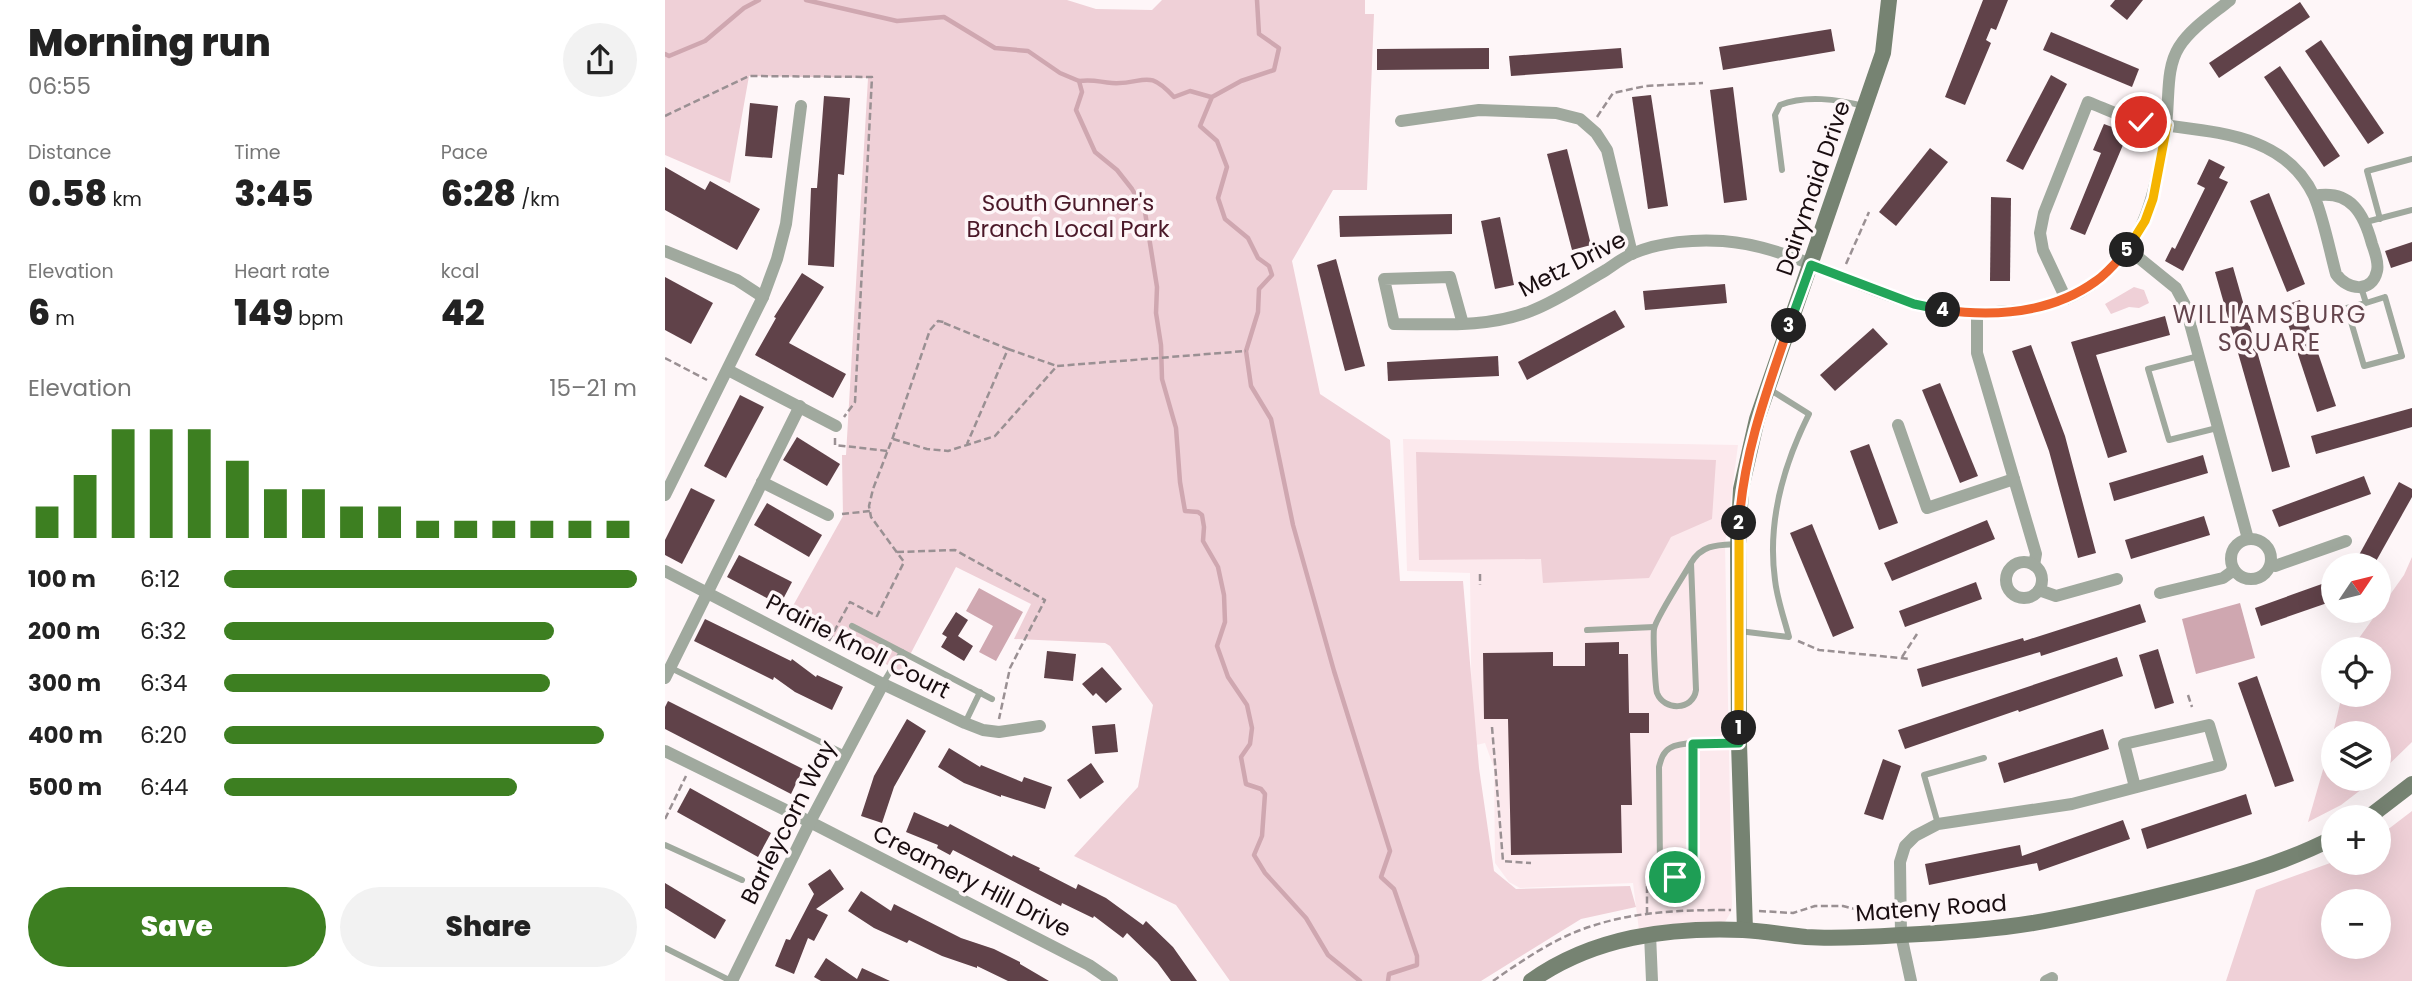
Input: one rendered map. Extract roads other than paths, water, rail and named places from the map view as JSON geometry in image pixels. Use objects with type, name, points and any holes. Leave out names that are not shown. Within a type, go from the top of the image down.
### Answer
[{"type":"street","name":"Dairymaid Drive","points":[[1745,930],[1739,743],[1738,544],[1741,489],[1756,419],[1884,53],[1889,0]]},
{"type":"street","name":"Metz Drive","points":[[1463,324],[1450,277],[1384,279],[1394,324],[1463,324],[1506,319],[1533,310],[1632,254],[1661,245],[1723,241],[1767,248],[1914,304],[1944,310],[1977,314],[2030,310],[2066,299],[2098,280],[2128,249],[2145,221],[2153,199],[2167,125],[2171,64],[2188,34],[2230,0]]},
{"type":"street","points":[[2066,299],[2043,250],[2040,233],[2044,213],[2088,102],[2141,122],[2251,140],[2270,148],[2287,161],[2314,196],[2336,274],[2341,282],[2352,288],[2371,282],[2377,271],[2376,258],[2366,222],[2359,210],[2337,195],[2314,196]]},
{"type":"street","points":[[665,495],[763,297],[786,225],[801,106]]},
{"type":"street","points":[[1401,121],[1479,110],[1556,113],[1580,119],[1596,132],[1608,150],[1632,254]]},
{"type":"street","points":[[2128,249],[2176,288],[2185,305],[2248,539]]},
{"type":"street","points":[[665,251],[737,280],[763,297]]},
{"type":"street","points":[[1977,314],[1977,353],[2036,554],[2035,565],[2042,577],[2039,590],[2027,598],[2014,595],[2006,583],[2009,570],[2021,562],[2035,565]]},
{"type":"street","points":[[728,370],[836,426]]},
{"type":"street","points":[[668,673],[800,406]]},
{"type":"street","points":[[1898,425],[1927,508],[2014,479]]},
{"type":"street","points":[[665,462],[678,469]]},
{"type":"street","points":[[762,482],[828,515]]},
{"type":"street","points":[[2248,539],[2256,540],[2269,549],[2271,564],[2262,577],[2254,580],[2239,576],[2231,562],[2235,547],[2248,539]]},
{"type":"street","points":[[2271,564],[2275,566],[2346,541]]},
{"type":"street","points":[[2159,593],[2223,578],[2234,570]]},
{"type":"street","name":"Prairie Knoll Court","points":[[665,571],[883,684],[965,723],[996,732],[1040,726]]},
{"type":"street","points":[[2039,590],[2056,596],[2117,579]]},
{"type":"street","name":"Barleycorn Way","points":[[731,981],[810,822],[883,684]]},
{"type":"street","points":[[1911,981],[1901,935],[1900,862],[1905,846],[1915,835],[1938,824],[2072,804],[2221,765],[2209,724],[2124,744],[2135,787]]},
{"type":"street","name":"Creamery Hill Drive","points":[[665,751],[1089,965],[1112,981]]},
{"type":"street","points":[[2385,805],[2412,784]]},
{"type":"street","name":"Mateny Road","points":[[1531,981],[1551,967],[1585,951],[1650,934],[1745,930],[1809,937],[1901,935],[2031,923],[2104,910],[2221,880],[2321,844]]},
{"type":"street","points":[[1650,934],[1653,981]]},
{"type":"lane","points":[[1782,170],[1775,115],[1780,105],[1792,100],[1842,100],[1865,107]]},
{"type":"lane","points":[[2380,219],[2367,171],[2412,159]]},
{"type":"lane","points":[[2366,222],[2412,209]]},
{"type":"lane","points":[[2361,287],[2366,303]]},
{"type":"lane","points":[[2385,297],[2402,356],[2364,366],[2347,308],[2366,303],[2385,297]]},
{"type":"lane","points":[[2199,356],[2148,369],[2169,440],[2219,427]]},
{"type":"lane","points":[[1738,631],[1789,637],[1775,582],[1772,542],[1775,508],[1794,448],[1809,414],[1767,388]]},
{"type":"lane","points":[[1691,563],[1697,679],[1695,699],[1688,705],[1679,706],[1665,702],[1657,694],[1654,627],[1695,555],[1714,545],[1738,544]]},
{"type":"lane","points":[[852,626],[992,699]]},
{"type":"lane","points":[[1587,630],[1654,627]]},
{"type":"lane","points":[[883,684],[902,652]]},
{"type":"lane","points":[[668,673],[845,754]]},
{"type":"lane","points":[[965,723],[980,692]]},
{"type":"lane","points":[[1693,744],[1693,861],[1691,870],[1683,876],[1675,877],[1665,873],[1660,866],[1658,767],[1661,757],[1668,749],[1678,744],[1739,743]]},
{"type":"lane","points":[[1938,824],[1924,775],[1984,758]]},
{"type":"lane","points":[[665,845],[742,880]]},
{"type":"lane","points":[[665,948],[731,981]]},
{"type":"waterway","points":[[665,54],[669,56],[705,41],[744,8],[759,0]]},
{"type":"waterway","points":[[806,0],[897,21],[944,17],[995,48],[1028,51],[1060,73],[1079,81],[1082,92],[1076,110],[1095,152],[1117,170],[1145,212],[1157,287],[1156,313],[1162,379],[1176,428],[1185,511],[1202,515],[1203,541],[1218,567],[1224,595],[1225,622],[1217,646],[1228,677],[1247,705],[1252,728],[1250,744],[1241,757],[1246,784],[1261,789],[1265,794],[1262,836],[1254,855],[1265,873],[1306,918],[1328,955],[1360,981]]},
{"type":"waterway","points":[[1257,0],[1259,34],[1279,48],[1274,70],[1241,81],[1212,97],[1200,126],[1217,141],[1227,167],[1218,198],[1225,219],[1248,238],[1258,258],[1269,266],[1272,275],[1259,289],[1258,312],[1246,351],[1251,386],[1271,419],[1293,525],[1334,671],[1390,851],[1381,877],[1394,889],[1417,956],[1417,965],[1389,974],[1388,981]]},
{"type":"waterway","points":[[1079,81],[1123,83],[1151,80],[1174,97],[1190,91],[1211,97]]},
{"type":"district","name":"WILLIAMSBURG SQUARE","points":[[2270,329]]},
{"type":"park label","name":"South Gunner's Branch Local Park","points":[[1068,216]]}]
